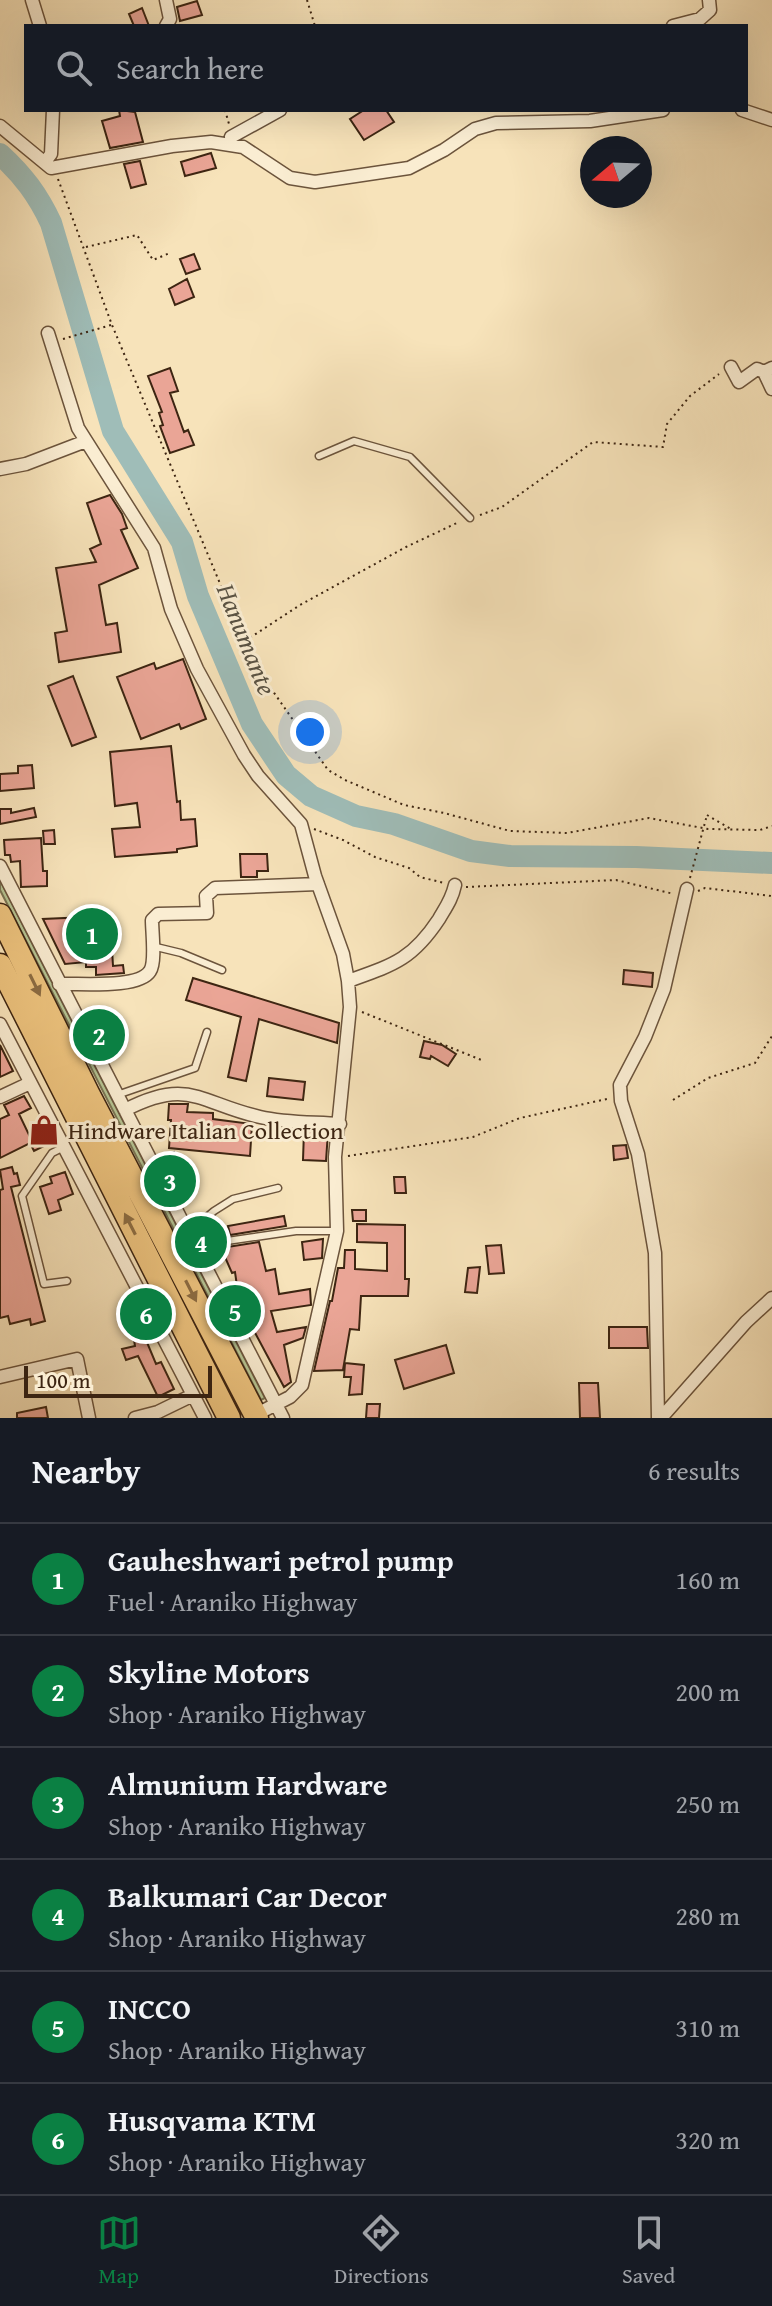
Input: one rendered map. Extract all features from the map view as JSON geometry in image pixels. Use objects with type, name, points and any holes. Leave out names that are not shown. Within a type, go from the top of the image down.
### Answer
[{"type":"highway","points":[[0,915],[88,1093],[256,1416]]},
{"type":"highway","points":[[0,965],[229,1418]]},
{"type":"street","points":[[32,0],[39,24]]},
{"type":"street","points":[[166,0],[170,19],[167,24]]},
{"type":"street","points":[[681,24],[700,19],[710,10],[709,0]]},
{"type":"street","points":[[48,165],[53,112]]},
{"type":"street","points":[[231,137],[276,112]]},
{"type":"street","points":[[0,126],[48,165],[211,142],[243,147],[290,178],[315,182],[409,168],[475,129],[496,123],[590,121],[641,112]]},
{"type":"street","points":[[748,112],[772,120]]},
{"type":"street","points":[[50,337],[74,416],[86,441],[154,548],[176,624],[227,727],[258,776],[302,828],[343,954],[350,1007],[335,1157],[337,1231],[302,1385],[290,1397],[256,1416]]},
{"type":"street","points":[[731,367],[739,382],[757,369],[768,370],[772,389]]},
{"type":"street","points":[[0,469],[26,464],[86,441]]},
{"type":"street","points":[[0,866],[283,1418]]},
{"type":"street","points":[[59,984],[136,981],[150,972],[153,964],[152,920],[158,914],[207,913],[206,896],[215,888],[318,884]]},
{"type":"street","points":[[348,981],[408,956],[425,939],[452,898],[455,885]]},
{"type":"street","points":[[660,1418],[655,1253],[638,1154],[620,1085],[645,1037],[664,989],[688,888]]},
{"type":"street","points":[[0,1024],[205,1418]]},
{"type":"street","points":[[0,1097],[30,1083]]},
{"type":"street","points":[[125,1110],[151,1097],[173,1093],[195,1095],[261,1117],[340,1124]]},
{"type":"street","points":[[660,1418],[746,1322],[772,1298]]},
{"type":"street","points":[[0,1377],[77,1359],[89,1418]]},
{"type":"street","points":[[135,1418],[158,1412],[193,1395]]},
{"type":"lane","points":[[319,456],[354,441],[410,457],[470,518]]},
{"type":"lane","points":[[152,946],[181,953],[222,970]]},
{"type":"lane","points":[[117,1095],[195,1068],[207,1032]]},
{"type":"lane","points":[[64,1147],[52,1153],[22,1196],[44,1284],[67,1281]]},
{"type":"lane","points":[[190,1240],[214,1211],[233,1199],[278,1188]]},
{"type":"lane","points":[[190,1240],[296,1231],[337,1231]]},
{"type":"path","points":[[307,0],[314,24]]},
{"type":"path","points":[[48,165],[63,187],[112,325],[244,641],[270,687],[328,770],[404,805],[510,831],[567,833],[649,818],[708,829],[760,830],[772,826]]},
{"type":"path","points":[[84,247],[137,235],[153,260],[170,253]]},
{"type":"path","points":[[50,337],[112,325]]},
{"type":"path","points":[[244,641],[300,605],[406,547],[502,507],[593,442],[663,447],[667,424],[690,396],[731,367]]},
{"type":"path","points":[[688,888],[707,815],[732,829]]},
{"type":"path","points":[[302,828],[317,829],[375,857],[409,868],[420,877],[473,888],[616,880],[772,896]]},
{"type":"path","points":[[350,1007],[484,1061]]},
{"type":"path","points":[[673,1100],[708,1078],[755,1063],[772,1036]]},
{"type":"path","points":[[335,1157],[381,1153],[473,1137],[520,1118],[605,1100],[621,1093]]},
{"type":"green space","points":[[0,880],[265,1398],[261,1400],[0,890]]},
{"type":"building","points":[[197,1],[202,15],[180,21],[177,7]]},
{"type":"building","points":[[142,8],[148,24],[133,24],[129,14]]},
{"type":"building","points":[[119,112],[135,112],[143,142],[110,148],[102,121],[120,116]]},
{"type":"building","points":[[361,112],[387,112],[394,122],[364,140],[350,119]]},
{"type":"building","points":[[211,153],[216,168],[185,176],[181,162]]},
{"type":"building","points":[[140,161],[146,184],[131,188],[124,164]]},
{"type":"building","points":[[194,254],[200,269],[186,274],[180,259]]},
{"type":"building","points":[[187,279],[194,297],[175,305],[169,289]]},
{"type":"building","points":[[170,368],[178,391],[170,393],[184,432],[188,430],[194,445],[170,453],[160,426],[163,425],[159,413],[162,412],[148,376]]},
{"type":"building","points":[[110,495],[122,514],[127,528],[121,530],[138,568],[99,585],[106,625],[117,623],[121,652],[59,662],[55,633],[67,631],[56,568],[96,562],[90,549],[101,544],[87,503]]},
{"type":"building","points":[[183,659],[206,719],[181,729],[179,724],[141,739],[117,677],[154,663],[156,669]]},
{"type":"building","points":[[73,676],[96,737],[72,746],[48,686]]},
{"type":"building","points":[[171,746],[181,820],[195,819],[197,846],[177,849],[177,852],[115,857],[112,829],[140,827],[137,803],[115,806],[110,752]]},
{"type":"building","points":[[32,765],[34,788],[0,791],[0,774],[18,773],[18,766]]},
{"type":"building","points":[[34,808],[36,817],[0,824],[0,809],[11,809],[11,813]]},
{"type":"building","points":[[54,830],[55,844],[44,844],[43,831]]},
{"type":"building","points":[[41,838],[47,886],[21,887],[20,861],[11,862],[10,855],[5,855],[4,840]]},
{"type":"building","points":[[240,854],[267,854],[268,871],[257,871],[257,877],[241,877]]},
{"type":"building","points":[[110,916],[113,966],[123,965],[124,973],[96,975],[96,967],[86,967],[86,962],[65,964],[43,919]]},
{"type":"building","points":[[624,970],[653,973],[652,987],[623,984]]},
{"type":"building","points":[[193,978],[339,1023],[337,1043],[259,1019],[246,1081],[228,1077],[241,1017],[186,1000]]},
{"type":"building","points":[[99,1008],[115,1029],[105,1036],[89,1015]]},
{"type":"building","points":[[424,1041],[442,1045],[456,1054],[448,1066],[431,1056],[430,1059],[420,1057]]},
{"type":"building","points":[[0,1045],[13,1071],[0,1077]]},
{"type":"building","points":[[269,1078],[305,1082],[303,1100],[267,1096]]},
{"type":"building","points":[[24,1096],[31,1108],[19,1114],[30,1137],[40,1132],[46,1145],[34,1151],[30,1143],[0,1158],[0,1119],[9,1115],[4,1105]]},
{"type":"building","points":[[169,1104],[188,1104],[187,1112],[213,1113],[213,1119],[252,1124],[250,1156],[169,1148]]},
{"type":"building","points":[[304,1131],[328,1132],[326,1161],[303,1160]]},
{"type":"building","points":[[626,1145],[628,1158],[614,1160],[613,1146]]},
{"type":"building","points":[[174,1152],[191,1184],[179,1190],[163,1158]]},
{"type":"building","points":[[12,1167],[20,1185],[11,1187],[45,1321],[31,1325],[30,1319],[10,1324],[8,1316],[0,1318],[0,1190],[3,1189],[0,1170]]},
{"type":"building","points":[[65,1172],[73,1194],[58,1200],[61,1210],[49,1214],[40,1187],[52,1183],[50,1177]]},
{"type":"building","points":[[394,1177],[405,1177],[406,1193],[395,1193]]},
{"type":"building","points":[[352,1210],[366,1210],[366,1221],[353,1221]]},
{"type":"building","points":[[284,1216],[286,1226],[230,1235],[228,1226]]},
{"type":"building","points":[[357,1224],[405,1225],[408,1296],[361,1296],[359,1330],[350,1329],[343,1370],[314,1371],[338,1268],[344,1268],[345,1250],[355,1250],[355,1269],[387,1271],[387,1243],[357,1242]]},
{"type":"building","points":[[323,1239],[322,1258],[304,1260],[302,1242]]},
{"type":"building","points":[[259,1242],[266,1271],[275,1269],[279,1294],[310,1289],[311,1305],[271,1311],[277,1332],[306,1327],[303,1338],[284,1345],[291,1382],[284,1387],[238,1301],[241,1286],[237,1286],[235,1272],[232,1273],[221,1248]]},
{"type":"building","points":[[501,1245],[504,1273],[489,1274],[486,1246]]},
{"type":"building","points":[[480,1267],[477,1293],[465,1292],[468,1268]]},
{"type":"building","points":[[139,1310],[147,1327],[141,1328],[156,1364],[161,1362],[174,1389],[158,1397],[138,1356],[126,1360],[122,1349],[135,1346],[130,1314]]},
{"type":"building","points":[[609,1327],[647,1327],[648,1348],[609,1348]]},
{"type":"building","points":[[446,1345],[454,1373],[404,1389],[395,1360]]},
{"type":"building","points":[[345,1363],[364,1365],[362,1394],[349,1395],[351,1377],[344,1377]]},
{"type":"building","points":[[579,1383],[598,1383],[600,1418],[580,1418]]},
{"type":"building","points":[[367,1404],[380,1404],[379,1418],[366,1418]]},
{"type":"building","points":[[46,1407],[48,1418],[17,1418],[17,1413]]},
{"type":"waterway","name":"Hanumante","points":[[0,154],[29,186],[51,223],[113,431],[182,542],[198,596],[252,724],[286,775],[311,796],[356,816],[394,824],[471,851],[510,856],[772,863]]},
{"type":"place","name":"Gauheshwari petrol pump","points":[[92,934]]},
{"type":"place","name":"Skyline Motors","points":[[99,1035]]},
{"type":"place","name":"Hindware Italian Collection","points":[[44,1130]]},
{"type":"place","name":"Almunium Hardware","points":[[170,1181]]},
{"type":"place","name":"Balkumari Car Decor","points":[[201,1242]]},
{"type":"place","name":"INCCO","points":[[235,1311]]},
{"type":"place","name":"Husqvama KTM","points":[[146,1314]]}]
